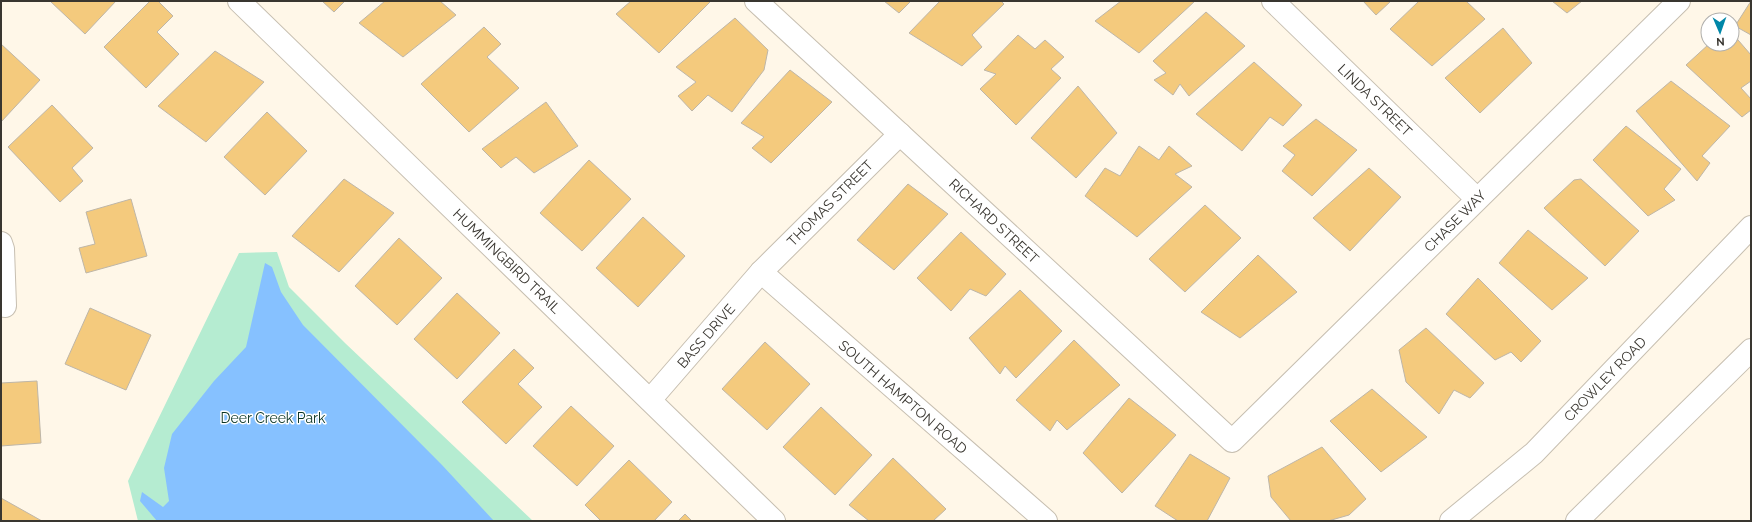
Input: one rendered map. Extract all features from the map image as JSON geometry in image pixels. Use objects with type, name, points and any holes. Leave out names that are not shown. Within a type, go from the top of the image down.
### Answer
[{"type":"street","name":"HUMMINGBIRD TRAIL","points":[[239,1],[774,521]]},
{"type":"street","name":"RICHARD STREET","points":[[756,1],[1232,441]]},
{"type":"street","name":"LINDA STREET","points":[[1273,1],[1477,199]]},
{"type":"street","name":"CHASE WAY","points":[[1232,441],[1679,1]]},
{"type":"street","name":"THOMAS STREET","points":[[761,272],[900,134]]},
{"type":"street","name":"CROWLEY ROAD","points":[[1451,521],[1534,453],[1751,227]]},
{"type":"street","points":[[1,243],[4,248],[6,306]]},
{"type":"street","name":"BASS DRIVE","points":[[650,400],[761,272]]},
{"type":"street","name":"SOUTH HAMPTON ROAD","points":[[761,272],[1046,521]]},
{"type":"street","points":[[1577,521],[1751,350]]},
{"type":"green space","name":"Deer Creek Park","points":[[277,252],[289,287],[345,343],[533,521],[138,521],[128,481],[239,253]]},
{"type":"water","name":"Deer Creek Park","points":[[265,263],[272,267],[281,292],[303,325],[442,465],[494,521],[157,521],[140,501],[142,492],[163,507],[169,501],[164,468],[172,434],[214,381],[246,347]]},
{"type":"building","points":[[50,1],[116,1],[85,34]]},
{"type":"building","points":[[150,1],[158,1],[173,16],[157,32],[179,54],[146,88],[104,47]]},
{"type":"building","points":[[322,1],[345,1],[334,12]]},
{"type":"building","points":[[385,1],[440,1],[456,15],[403,57],[359,23]]},
{"type":"building","points":[[631,1],[711,1],[659,53],[616,14]]},
{"type":"building","points":[[884,1],[911,1],[899,13]]},
{"type":"building","points":[[940,1],[1001,1],[1004,4],[972,35],[982,47],[962,66],[909,33]]},
{"type":"building","points":[[1121,1],[1195,1],[1139,53],[1095,21]]},
{"type":"building","points":[[1363,1],[1391,1],[1376,15]]},
{"type":"building","points":[[1419,1],[1466,1],[1485,19],[1432,66],[1390,29]]},
{"type":"building","points":[[1552,1],[1582,1],[1567,13]]},
{"type":"building","points":[[1751,1],[1751,35],[1740,29],[1740,18]]},
{"type":"building","points":[[1206,12],[1245,46],[1189,96],[1180,84],[1173,95],[1154,80],[1166,73],[1153,61]]},
{"type":"building","points":[[735,18],[768,50],[764,70],[732,112],[708,95],[692,111],[678,96],[696,82],[676,67]]},
{"type":"building","points":[[484,27],[501,44],[487,57],[519,88],[469,132],[421,84]]},
{"type":"building","points":[[1503,28],[1532,63],[1480,113],[1445,78]]},
{"type":"building","points":[[1018,35],[1035,49],[1045,40],[1064,57],[1051,69],[1061,78],[1016,125],[980,89],[996,74],[984,70]]},
{"type":"building","points":[[1740,42],[1751,55],[1751,81],[1741,88],[1751,99],[1751,110],[1742,117],[1686,65],[1700,52],[1740,52]]},
{"type":"building","points":[[1,44],[40,80],[1,122]]},
{"type":"building","points":[[215,51],[264,82],[206,142],[158,106]]},
{"type":"building","points":[[1254,62],[1302,105],[1283,126],[1270,117],[1242,151],[1196,114]]},
{"type":"building","points":[[790,70],[832,102],[771,163],[752,148],[764,137],[741,123]]},
{"type":"building","points":[[1671,81],[1730,126],[1702,156],[1710,163],[1697,181],[1636,111]]},
{"type":"building","points":[[1078,86],[1117,133],[1076,178],[1031,138]]},
{"type":"building","points":[[546,102],[578,146],[534,173],[516,157],[501,168],[482,149]]},
{"type":"building","points":[[52,105],[93,148],[72,168],[83,181],[60,202],[8,147]]},
{"type":"building","points":[[267,112],[307,151],[265,195],[224,157]]},
{"type":"building","points":[[1316,119],[1357,150],[1312,196],[1282,171],[1295,155],[1283,146]]},
{"type":"building","points":[[1626,126],[1681,169],[1664,189],[1675,200],[1648,216],[1593,160]]},
{"type":"building","points":[[1139,146],[1159,160],[1169,146],[1192,166],[1175,174],[1192,187],[1137,237],[1085,196],[1105,168],[1120,176]]},
{"type":"building","points":[[589,160],[631,199],[582,251],[540,213]]},
{"type":"building","points":[[1369,168],[1401,197],[1350,251],[1313,218]]},
{"type":"building","points":[[344,179],[394,213],[339,272],[292,236]]},
{"type":"building","points":[[1581,179],[1639,231],[1605,266],[1544,208],[1574,180]]},
{"type":"building","points":[[908,184],[948,214],[894,270],[857,240]]},
{"type":"building","points":[[131,199],[147,256],[86,273],[79,248],[95,244],[86,212]]},
{"type":"building","points":[[1205,205],[1241,238],[1185,292],[1149,259]]},
{"type":"building","points":[[643,217],[685,256],[638,307],[596,268]]},
{"type":"building","points":[[1528,230],[1588,278],[1552,310],[1499,263]]},
{"type":"building","points":[[961,232],[1006,274],[986,296],[970,289],[951,311],[917,278]]},
{"type":"building","points":[[399,238],[442,278],[397,325],[355,286]]},
{"type":"building","points":[[1258,255],[1297,292],[1240,338],[1201,312]]},
{"type":"building","points":[[1478,278],[1541,341],[1521,362],[1511,352],[1495,360],[1446,314]]},
{"type":"building","points":[[1020,290],[1062,331],[1016,378],[1005,366],[1000,374],[969,338]]},
{"type":"building","points":[[457,293],[500,333],[457,379],[414,339]]},
{"type":"building","points":[[90,308],[151,335],[126,390],[65,364]]},
{"type":"building","points":[[1426,328],[1484,383],[1470,398],[1454,390],[1439,414],[1406,382],[1399,350]]},
{"type":"building","points":[[1074,340],[1120,385],[1067,430],[1057,420],[1050,431],[1016,400]]},
{"type":"building","points":[[765,342],[810,384],[767,430],[722,389]]},
{"type":"building","points":[[514,349],[534,368],[518,384],[542,407],[506,444],[462,402]]},
{"type":"building","points":[[37,381],[41,443],[1,446],[1,383]]},
{"type":"building","points":[[1372,389],[1427,437],[1381,472],[1330,421]]},
{"type":"building","points":[[1129,398],[1176,435],[1122,493],[1083,453]]},
{"type":"building","points":[[571,406],[614,446],[577,486],[533,446]]},
{"type":"building","points":[[821,407],[872,455],[835,495],[783,447]]},
{"type":"building","points":[[1322,447],[1366,499],[1349,515],[1328,521],[1291,521],[1271,497],[1268,476]]},
{"type":"building","points":[[1190,454],[1230,478],[1207,521],[1178,521],[1155,506]]},
{"type":"building","points":[[893,458],[946,509],[933,521],[869,521],[849,505]]},
{"type":"building","points":[[629,460],[672,502],[654,521],[601,521],[585,505]]},
{"type":"building","points":[[1,498],[42,521],[1,521]]},
{"type":"building","points":[[685,514],[692,521],[678,521]]}]
